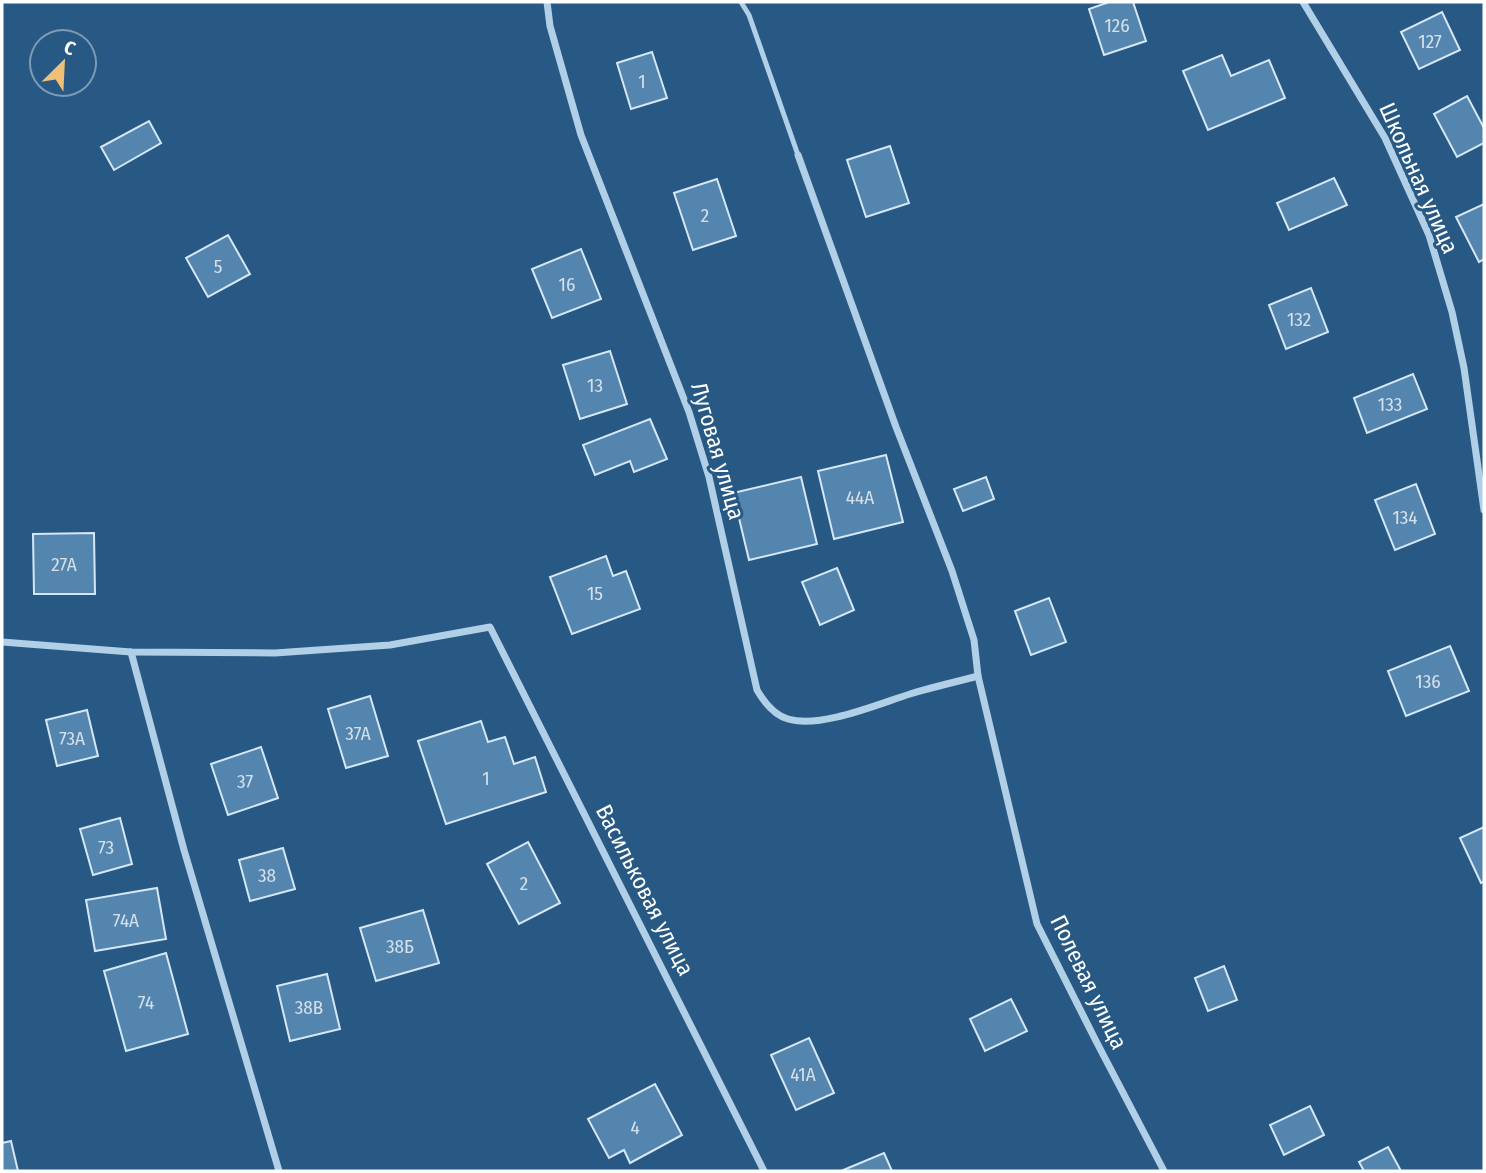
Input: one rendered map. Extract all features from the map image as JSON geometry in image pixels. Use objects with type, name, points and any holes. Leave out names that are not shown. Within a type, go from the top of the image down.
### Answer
[{"type":"street","name":"Луговая улица","points":[[547,2],[550,26],[581,135],[689,412],[709,477],[757,690],[763,701],[788,719],[808,722],[827,720],[978,676]]},
{"type":"street","name":"Школьная улица","points":[[1303,2],[1385,138],[1429,235],[1452,312],[1464,368],[1484,510]]},
{"type":"street","name":"Полевая улица","points":[[798,155],[896,427],[953,571],[974,640],[978,676],[1037,924],[1164,1171]]},
{"type":"street","name":"Васильковая улица","points":[[131,652],[288,652],[390,645],[491,626],[764,1171]]},
{"type":"street","points":[[2,642],[131,652],[184,849],[279,1171]]},
{"type":"lane","points":[[741,2],[798,155]]},
{"type":"building","points":[[1109,2],[1133,2],[1146,41],[1104,55],[1089,9]]},
{"type":"building","points":[[1442,12],[1460,50],[1419,69],[1401,32]]},
{"type":"building","points":[[652,52],[667,98],[631,109],[617,63]]},
{"type":"building","points":[[1222,55],[1231,76],[1269,60],[1285,98],[1208,130],[1183,71]]},
{"type":"building","points":[[1467,96],[1484,128],[1484,143],[1457,157],[1434,114]]},
{"type":"building","points":[[149,121],[161,143],[114,170],[101,147]]},
{"type":"building","points":[[890,146],[909,203],[866,217],[847,160]]},
{"type":"building","points":[[1334,178],[1347,205],[1289,230],[1277,203]]},
{"type":"building","points":[[717,179],[736,236],[693,250],[674,193]]},
{"type":"building","points":[[1484,204],[1484,259],[1479,262],[1456,217]]},
{"type":"building","points":[[228,235],[250,274],[208,297],[186,258]]},
{"type":"building","points":[[581,249],[601,299],[552,318],[532,269]]},
{"type":"building","points":[[1311,288],[1328,332],[1286,349],[1269,305]]},
{"type":"building","points":[[610,351],[627,404],[580,419],[563,365]]},
{"type":"building","points":[[1413,374],[1427,409],[1367,433],[1354,398]]},
{"type":"building","points":[[650,419],[667,459],[634,472],[630,461],[595,475],[583,445]]},
{"type":"building","points":[[886,455],[903,522],[834,539],[818,471]]},
{"type":"building","points":[[801,477],[817,544],[749,560],[733,493]]},
{"type":"building","points":[[986,477],[994,499],[963,511],[954,489]]},
{"type":"building","points":[[1416,484],[1435,534],[1395,550],[1375,500]]},
{"type":"building","points":[[94,533],[95,594],[34,594],[33,534]]},
{"type":"building","points":[[606,556],[613,576],[626,571],[640,609],[572,634],[550,577]]},
{"type":"building","points":[[837,568],[854,610],[820,625],[802,582]]},
{"type":"building","points":[[1049,598],[1066,642],[1031,655],[1015,611]]},
{"type":"building","points":[[1450,646],[1469,691],[1406,716],[1388,671]]},
{"type":"building","points":[[370,696],[388,756],[346,768],[328,709]]},
{"type":"building","points":[[87,710],[98,756],[57,766],[46,720]]},
{"type":"building","points":[[481,721],[488,742],[505,737],[514,764],[535,757],[546,792],[446,824],[418,741]]},
{"type":"building","points":[[261,747],[278,798],[228,815],[211,764]]},
{"type":"building","points":[[120,818],[132,864],[93,875],[80,829]]},
{"type":"building","points":[[1484,827],[1484,881],[1481,883],[1460,838]]},
{"type":"building","points":[[528,842],[560,903],[519,924],[487,864]]},
{"type":"building","points":[[283,848],[295,889],[250,901],[239,860]]},
{"type":"building","points":[[157,888],[166,939],[95,951],[86,900]]},
{"type":"building","points":[[423,910],[439,963],[376,981],[360,928]]},
{"type":"building","points":[[166,953],[188,1034],[126,1051],[104,971]]},
{"type":"building","points":[[1224,966],[1237,1000],[1208,1011],[1195,978]]},
{"type":"building","points":[[327,974],[340,1029],[290,1041],[277,986]]},
{"type":"building","points":[[1011,999],[1027,1031],[985,1051],[970,1019]]},
{"type":"building","points":[[809,1038],[834,1093],[796,1110],[771,1055]]},
{"type":"building","points":[[655,1084],[682,1135],[630,1163],[624,1150],[609,1158],[588,1119]]},
{"type":"building","points":[[1310,1106],[1324,1135],[1284,1155],[1270,1125]]},
{"type":"building","points":[[11,1141],[18,1171],[2,1171],[2,1143]]},
{"type":"building","points":[[1388,1147],[1401,1171],[1364,1171],[1359,1162]]},
{"type":"building","points":[[884,1153],[892,1171],[841,1171]]}]
